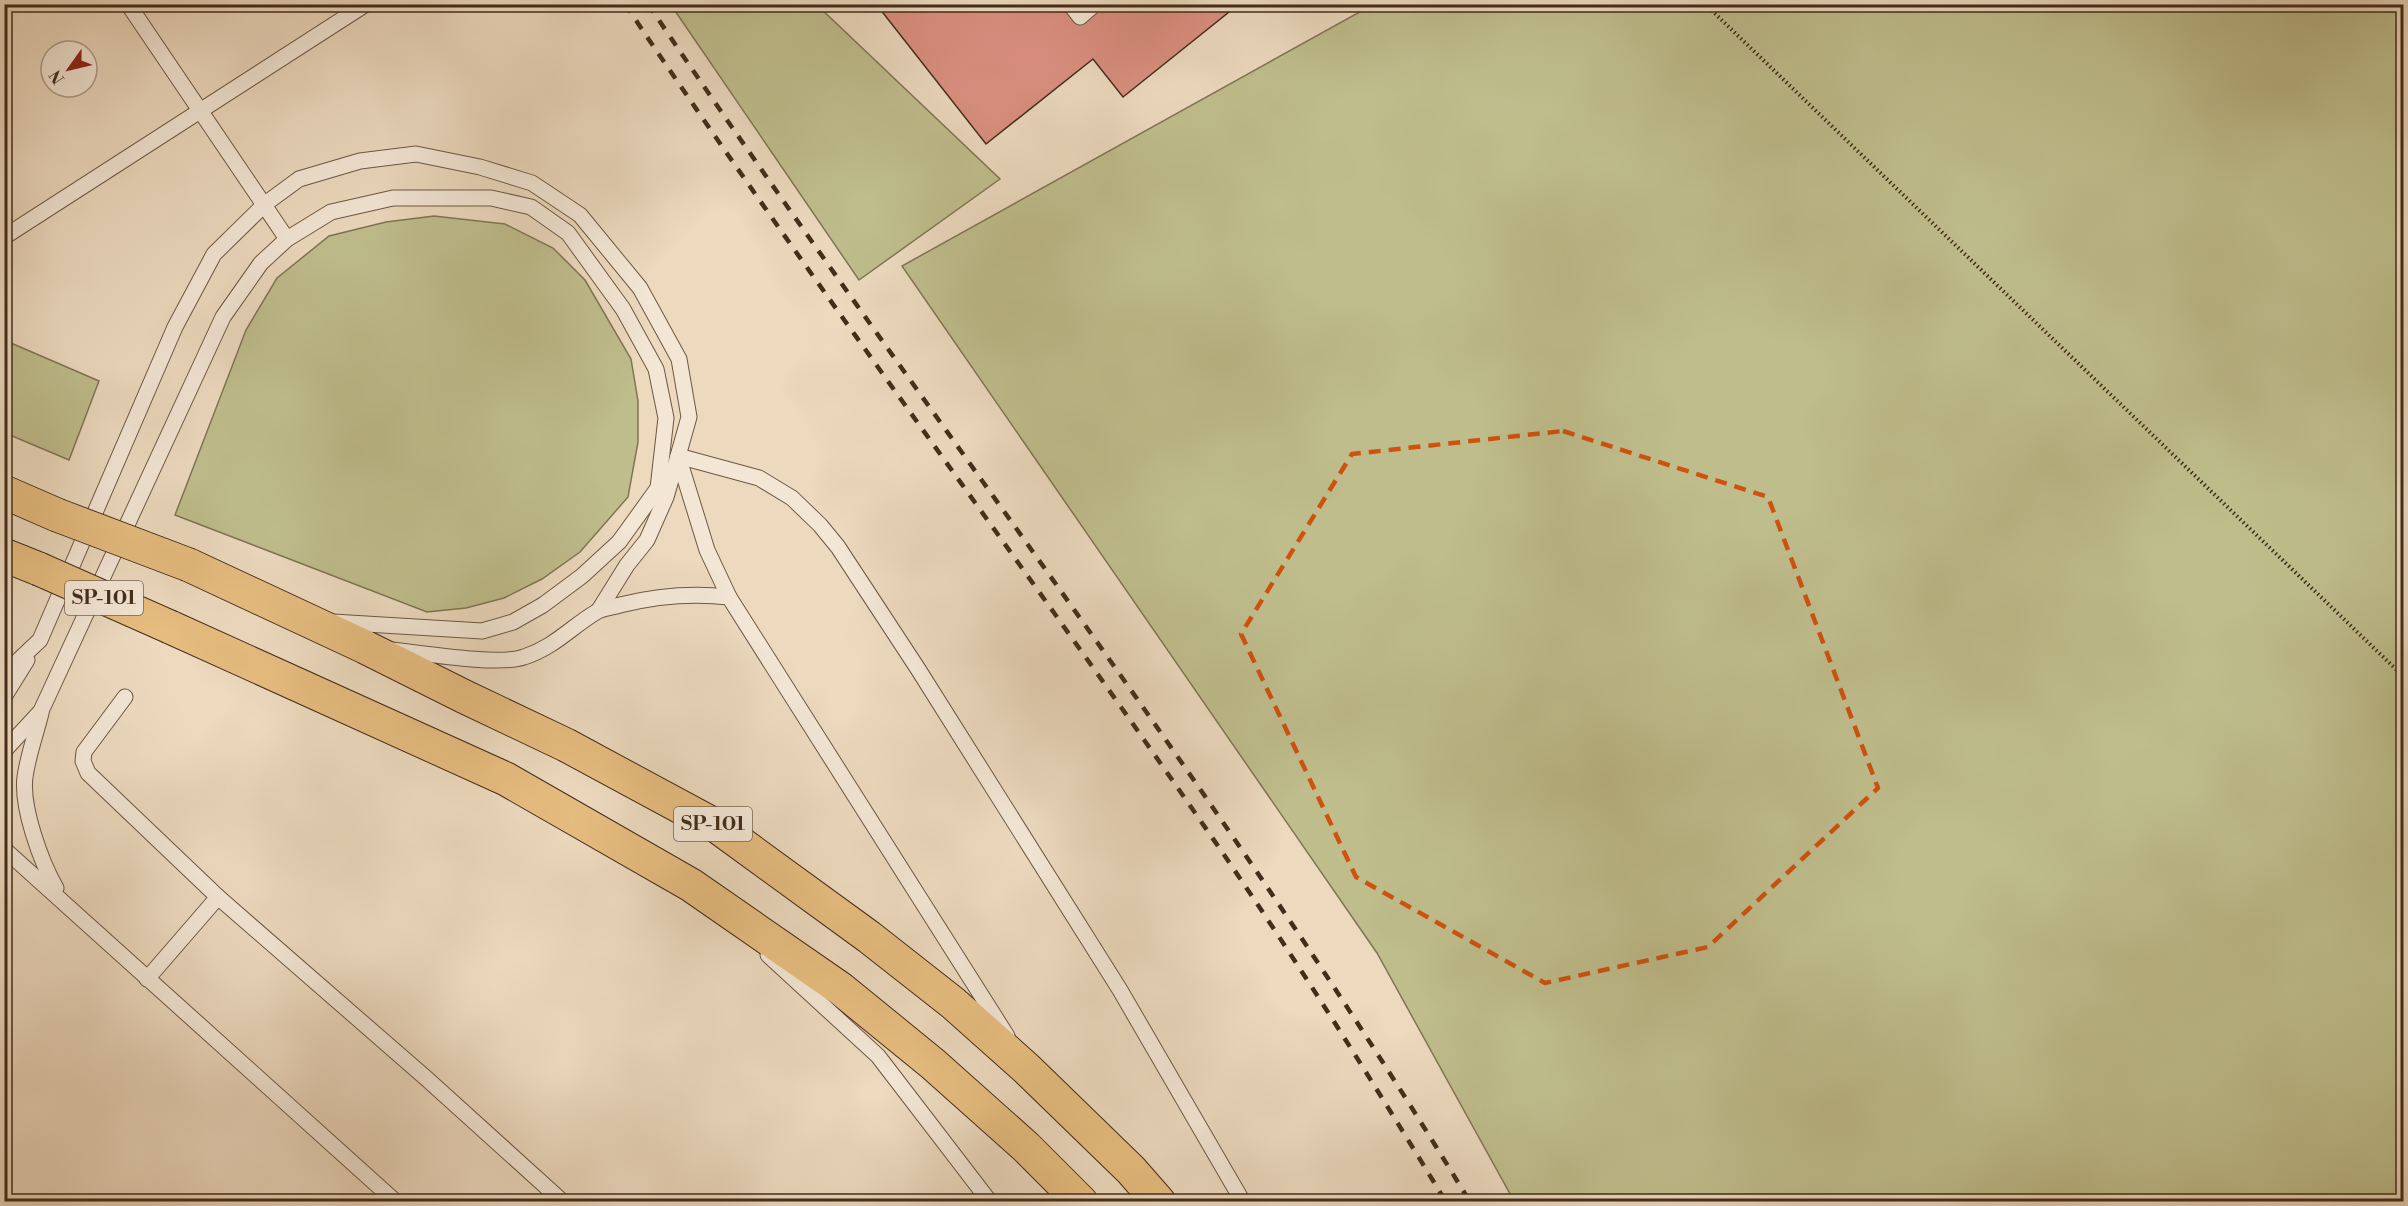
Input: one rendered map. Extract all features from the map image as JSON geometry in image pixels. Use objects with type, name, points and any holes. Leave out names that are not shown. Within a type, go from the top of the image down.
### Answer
[{"type":"highway","name":"SP-101","points":[[4,492],[57,515],[189,565],[365,647],[566,745],[718,827],[869,937],[953,1003],[1028,1069],[1131,1170],[1159,1202]]},
{"type":"highway","name":"SP-101","points":[[4,555],[170,627],[506,779],[691,885],[850,997],[1026,1147],[1081,1202]]},
{"type":"lane","points":[[128,4],[287,239]]},
{"type":"lane","points":[[4,237],[366,4]]},
{"type":"lane","points":[[1070,4],[1080,17],[1095,4]]},
{"type":"lane","points":[[4,697],[40,640],[175,327],[214,254],[265,204],[299,179],[360,162],[416,154],[480,167],[532,183],[580,215],[640,288],[679,359],[689,417],[666,497],[647,540],[627,565],[599,610],[552,645],[522,658],[450,656],[365,647]]},
{"type":"lane","points":[[62,899],[45,870],[30,820],[26,789],[25,779],[41,711],[223,317],[261,263],[287,239],[331,212],[393,198],[491,198],[531,207],[568,234],[623,309],[656,369],[666,418],[658,488],[619,542],[582,576],[513,622],[482,631],[303,619]]},
{"type":"lane","points":[[678,456],[707,550],[729,597],[1028,1069]]},
{"type":"lane","points":[[678,456],[759,478],[792,498],[820,525],[838,547],[918,669],[1120,990],[1243,1202]]},
{"type":"lane","points":[[599,610],[635,601],[670,596],[704,594],[729,597]]},
{"type":"lane","points":[[4,674],[40,640]]},
{"type":"lane","points":[[125,697],[84,752],[83,761],[88,773],[218,897],[428,1079],[563,1202]]},
{"type":"lane","points":[[4,751],[41,711]]},
{"type":"lane","points":[[4,849],[396,1202]]},
{"type":"lane","points":[[691,885],[878,1056],[990,1202]]},
{"type":"lane","points":[[147,979],[218,897]]},
{"type":"lane","points":[[973,1180],[978,1202]]},
{"type":"path","points":[[1705,4],[2403,677]]},
{"type":"highlighted area","points":[[1563,431],[1768,497],[1878,788],[1708,947],[1545,983],[1356,877],[1241,634],[1352,454]]},
{"type":"shaded area","points":[[1374,4],[2403,5],[2403,1201],[1514,1201],[1377,953],[902,266]]},
{"type":"shaded area","points":[[671,5],[817,5],[1000,179],[859,280]]},
{"type":"shaded area","points":[[434,216],[505,224],[553,248],[585,280],[631,359],[638,401],[638,442],[628,497],[580,552],[542,579],[504,598],[466,608],[427,612],[175,515],[246,330],[277,278],[329,236],[386,222]]},
{"type":"shaded area","points":[[4,340],[99,381],[69,460],[5,433]]},
{"type":"building","points":[[876,4],[1239,4],[1123,97],[1093,59],[986,144]]},
{"type":"railway","points":[[625,4],[769,213],[1209,833],[1330,1016],[1446,1202]]},
{"type":"railway","points":[[648,4],[855,303],[1066,598],[1274,897],[1374,1048],[1470,1202]]}]
